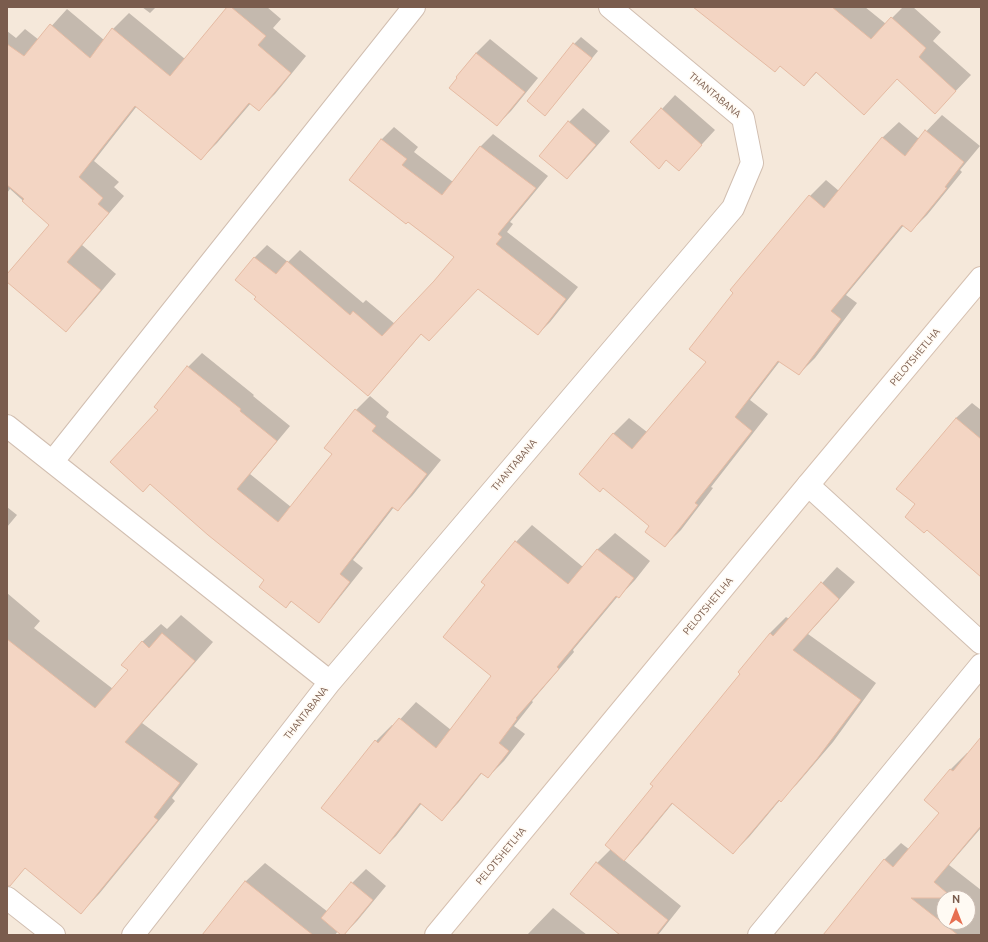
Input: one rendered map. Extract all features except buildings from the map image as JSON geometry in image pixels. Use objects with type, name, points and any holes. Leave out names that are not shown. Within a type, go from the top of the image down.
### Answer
[{"type":"street","points":[[53,461],[414,7]]},
{"type":"street","name":"THANTABANA","points":[[133,935],[330,682],[733,208],[752,163],[743,118],[610,7]]},
{"type":"street","name":"PELOTSHETLHA","points":[[436,935],[981,278]]},
{"type":"street","points":[[7,426],[330,682]]},
{"type":"street","points":[[808,485],[981,643]]},
{"type":"street","points":[[759,935],[981,665]]},
{"type":"street","points":[[7,898],[54,935]]},
{"type":"shaded area","points":[[7,7],[981,7],[981,935],[7,935]]}]
